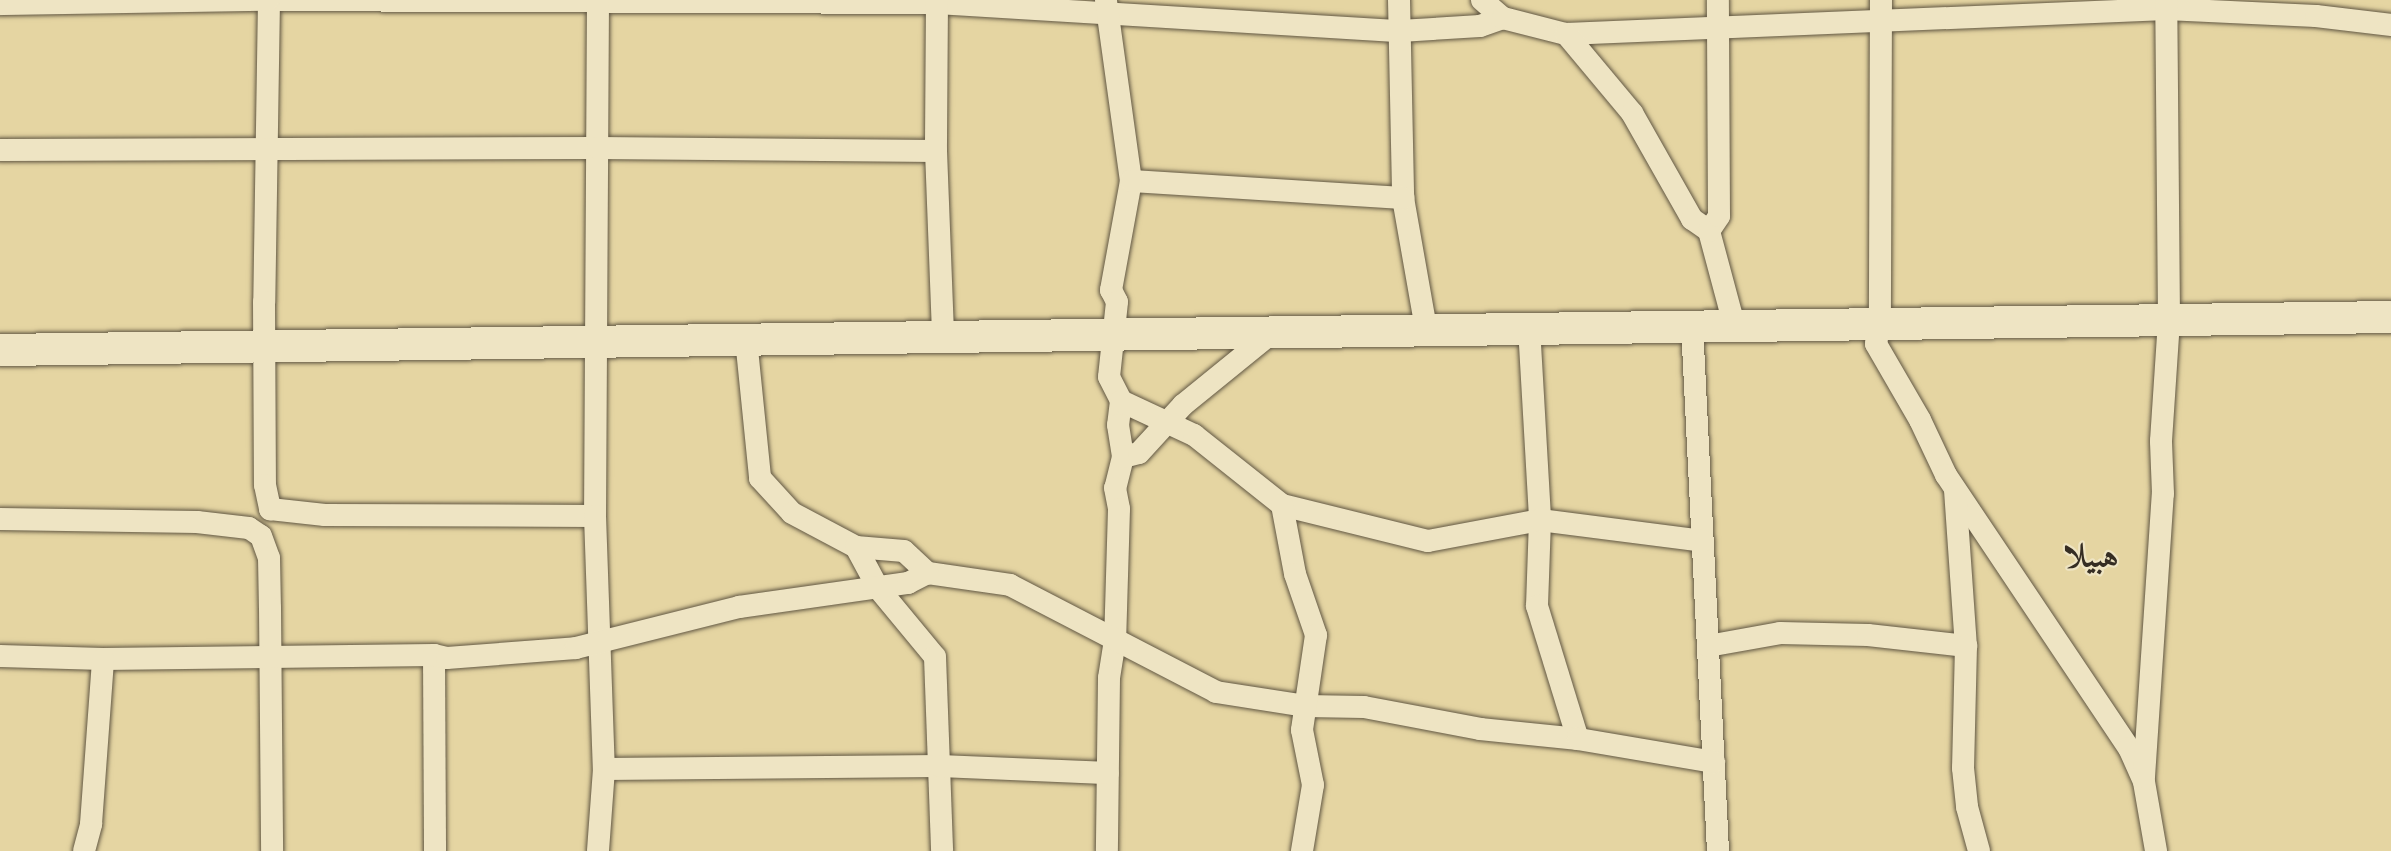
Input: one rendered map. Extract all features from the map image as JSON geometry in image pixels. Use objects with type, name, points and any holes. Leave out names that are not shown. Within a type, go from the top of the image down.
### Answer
[{"type":"main road","points":[[0,350],[1734,324],[2391,317]]},
{"type":"street","points":[[269,0],[265,151],[265,485],[270,509],[326,515],[595,516]]},
{"type":"street","points":[[0,4],[269,0],[937,2],[1106,8],[1400,31],[1480,26],[1503,18]]},
{"type":"street","points":[[1399,0],[1403,198],[1426,329]]},
{"type":"street","points":[[1482,0],[1503,18],[1566,34],[1719,25],[1881,9],[2166,5],[2316,16],[2391,25]]},
{"type":"street","points":[[1709,231],[1719,216],[1718,0]]},
{"type":"street","points":[[598,1],[595,516],[604,769],[598,851]]},
{"type":"street","points":[[937,2],[936,151],[943,336]]},
{"type":"street","points":[[2156,851],[2144,782],[2163,494],[2160,441],[2169,320],[2166,5]]},
{"type":"street","points":[[1106,8],[1131,181],[1111,290],[1118,302],[1109,377],[1120,401],[1118,425],[1123,458],[1115,488],[1119,509],[1115,640],[1109,678],[1107,851]]},
{"type":"street","points":[[1881,9],[1880,322],[1876,344],[1955,489],[2110,718],[2144,782]]},
{"type":"street","points":[[1566,34],[1632,112],[1692,219],[1709,231],[1734,324]]},
{"type":"street","points":[[0,150],[265,151],[598,148],[936,151]]},
{"type":"street","points":[[1131,181],[1403,198]]},
{"type":"street","points":[[1692,325],[1719,851]]},
{"type":"street","points":[[1529,327],[1540,520],[1537,606],[1578,739]]},
{"type":"street","points":[[1123,458],[1139,453],[1170,423],[1183,405],[1274,331]]},
{"type":"street","points":[[746,339],[760,478],[792,513],[856,547],[904,551],[928,573],[1010,585],[1216,692],[1305,706],[1364,707],[1480,729],[1578,739],[1714,762]]},
{"type":"street","points":[[1120,401],[1194,435],[1282,505],[1428,541],[1540,520],[1703,541]]},
{"type":"street","points":[[1955,489],[1966,646],[1963,768],[1967,807],[1979,851]]},
{"type":"street","points":[[1282,505],[1295,574],[1316,635],[1302,730],[1313,785],[1302,851]]},
{"type":"street","points":[[0,519],[197,522],[249,528],[261,536],[268,558],[272,851]]},
{"type":"street","points":[[856,547],[878,588],[935,657],[942,851]]},
{"type":"street","points":[[0,656],[103,659],[434,655],[447,658],[576,648],[739,607],[908,583],[928,573]]},
{"type":"street","points":[[1708,646],[1780,633],[1868,635],[1966,646]]},
{"type":"street","points":[[434,655],[435,851]]},
{"type":"street","points":[[84,851],[91,824],[103,659]]},
{"type":"street","points":[[604,769],[940,766],[1108,773]]},
{"type":"district","name":"هبيلا","points":[[2091,557]]}]
